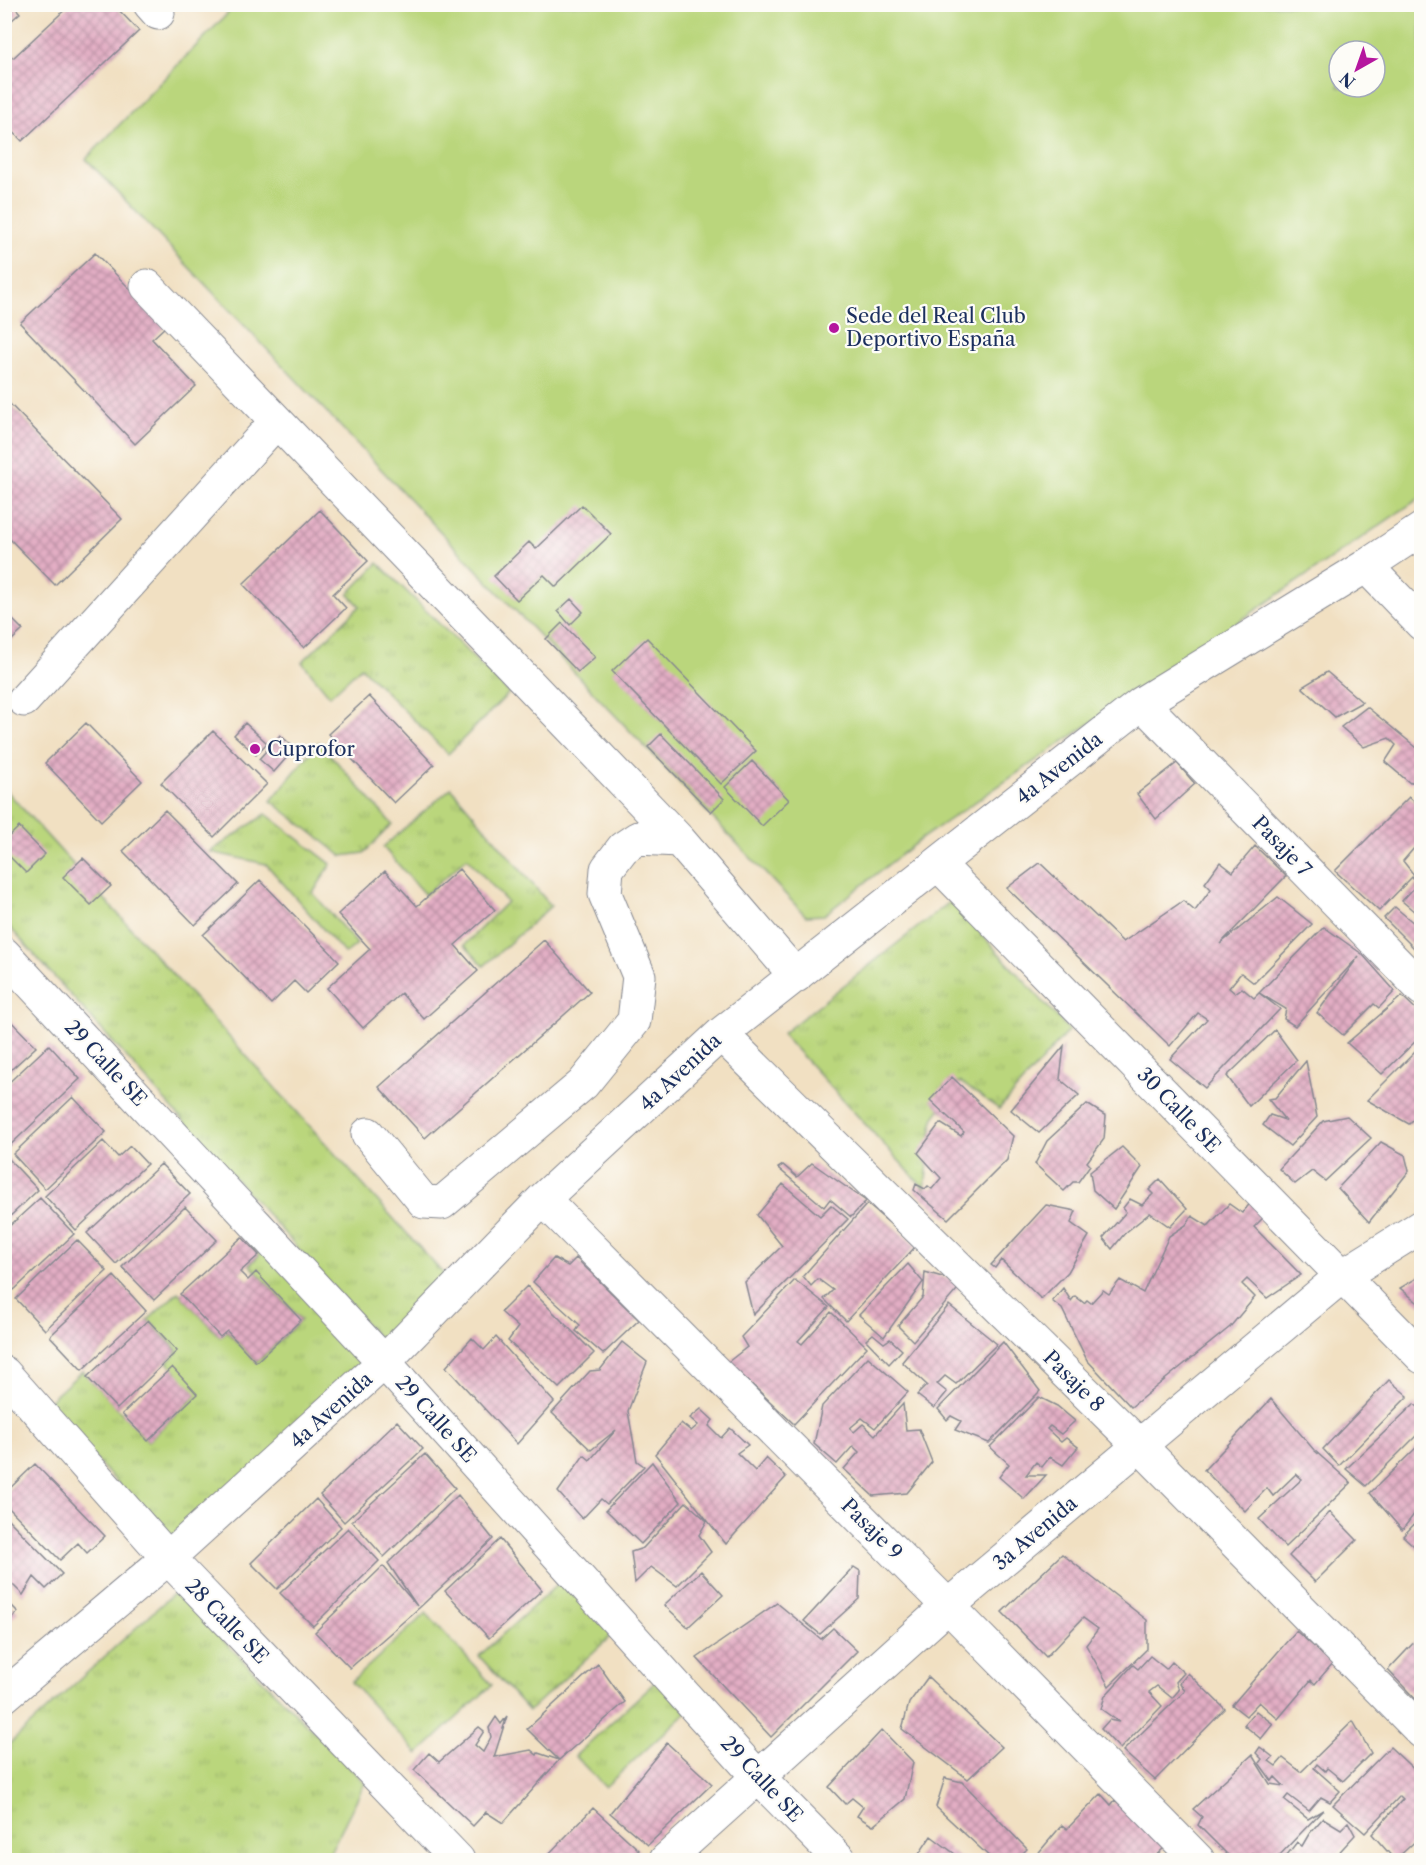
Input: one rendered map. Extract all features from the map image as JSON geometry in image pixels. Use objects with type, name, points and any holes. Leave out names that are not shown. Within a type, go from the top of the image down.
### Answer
[{"type":"street","points":[[147,286],[679,840],[796,976]]},
{"type":"street","points":[[24,700],[276,422]]},
{"type":"street","name":"4a Avenida","points":[[4,1696],[168,1558],[384,1362],[543,1199],[721,1034],[1142,703],[1366,566],[1422,529]]},
{"type":"street","points":[[1366,566],[1422,624]]},
{"type":"street","name":"Pasaje 7","points":[[1142,703],[1422,989]]},
{"type":"street","points":[[368,1134],[424,1202],[442,1203],[583,1084],[634,1021],[638,987],[639,976],[605,894],[607,869],[623,848],[638,838],[679,840]]},
{"type":"street","name":"30 Calle SE","points":[[938,864],[1422,1357]]},
{"type":"street","name":"29 Calle SE","points":[[4,954],[384,1362],[759,1778],[840,1860]]},
{"type":"street","name":"Pasaje 8","points":[[721,1034],[1140,1446],[1422,1732]]},
{"type":"street","name":"Pasaje 9","points":[[543,1199],[1198,1860]]},
{"type":"street","name":"3a Avenida","points":[[666,1860],[948,1606],[1342,1276],[1422,1226]]},
{"type":"street","name":"28 Calle SE","points":[[4,1373],[168,1558],[459,1860]]},
{"type":"green space","name":"Sede del Real Club Deportivo España","points":[[236,5],[1421,5],[1421,497],[921,839],[824,915],[806,916],[86,159]]},
{"type":"green space","points":[[378,563],[509,693],[448,754],[361,667],[330,696],[302,662],[360,606],[348,594]]},
{"type":"green space","points":[[319,742],[392,824],[364,853],[342,856],[271,801]]},
{"type":"green space","points":[[4,788],[459,1291],[391,1352],[5,922]]},
{"type":"green space","points":[[451,788],[551,906],[484,966],[464,945],[507,902],[467,858],[425,895],[383,847]]},
{"type":"green space","points":[[266,814],[331,864],[313,893],[357,944],[345,954],[266,864],[210,852]]},
{"type":"green space","points":[[951,901],[1069,1030],[999,1109],[960,1082],[933,1119],[925,1189],[782,1034]]},
{"type":"green space","points":[[258,1214],[390,1354],[178,1548],[45,1405],[82,1371],[148,1441],[197,1395],[167,1362],[178,1351],[148,1320],[178,1292],[220,1337],[227,1331],[257,1362],[301,1320],[250,1265],[259,1255],[239,1233]]},
{"type":"green space","points":[[562,1580],[612,1635],[529,1711],[479,1656]]},
{"type":"green space","points":[[175,1592],[365,1783],[326,1860],[5,1860],[5,1748]]},
{"type":"green space","points":[[426,1613],[492,1685],[418,1754],[351,1682]]},
{"type":"green space","points":[[657,1680],[687,1712],[605,1787],[575,1756]]},
{"type":"building","points":[[4,4],[12,4],[20,13],[4,27]]},
{"type":"building","points":[[70,5],[114,5],[139,31],[22,141],[4,122],[4,48],[13,58]]},
{"type":"building","points":[[95,253],[166,326],[152,339],[196,386],[135,444],[20,323]]},
{"type":"building","points":[[4,398],[122,519],[55,585],[4,533]]},
{"type":"building","points":[[582,505],[611,534],[556,587],[544,575],[517,600],[494,576],[529,542],[536,549]]},
{"type":"building","points":[[320,510],[368,561],[333,594],[346,608],[304,648],[243,584]]},
{"type":"building","points":[[571,599],[583,612],[570,625],[558,611]]},
{"type":"building","points":[[4,611],[23,630],[4,647]]},
{"type":"building","points":[[562,623],[595,657],[578,672],[546,639]]},
{"type":"building","points":[[647,638],[756,751],[721,784],[612,671]]},
{"type":"building","points":[[1327,672],[1362,702],[1335,717],[1302,687]]},
{"type":"building","points":[[369,696],[434,765],[394,803],[328,734]]},
{"type":"building","points":[[1367,707],[1422,752],[1422,776],[1410,783],[1385,762],[1396,745],[1389,738],[1364,747],[1341,727]]},
{"type":"building","points":[[86,723],[142,781],[101,821],[45,763]]},
{"type":"building","points":[[245,723],[267,743],[256,755],[234,735]]},
{"type":"building","points":[[213,731],[267,784],[214,837],[161,783]]},
{"type":"building","points":[[661,734],[724,799],[711,812],[648,747]]},
{"type":"building","points":[[280,735],[295,748],[274,772],[259,759]]},
{"type":"building","points":[[752,761],[789,800],[762,826],[725,787]]},
{"type":"building","points":[[1177,763],[1195,784],[1156,819],[1137,794]]},
{"type":"building","points":[[1409,797],[1422,809],[1422,850],[1415,847],[1403,861],[1414,875],[1379,911],[1335,871]]},
{"type":"building","points":[[165,810],[238,884],[195,925],[123,851]]},
{"type":"building","points":[[19,827],[45,854],[26,873],[4,851],[4,841]]},
{"type":"building","points":[[1255,846],[1286,876],[1220,944],[1278,897],[1312,924],[1254,983],[1241,973],[1229,988],[1235,993],[1242,988],[1254,998],[1259,993],[1280,1009],[1205,1088],[1170,1059],[1207,1019],[1198,1013],[1170,1046],[1007,888],[1040,863],[1123,942],[1183,901],[1195,911],[1211,889],[1205,883],[1220,862],[1233,872]]},
{"type":"building","points":[[83,858],[111,886],[91,905],[63,877]]},
{"type":"building","points":[[459,869],[495,910],[455,945],[478,971],[424,1019],[401,993],[363,1028],[327,988],[370,949],[338,914],[385,871],[417,906]]},
{"type":"building","points":[[1422,879],[1422,918],[1402,901]]},
{"type":"building","points":[[260,880],[339,961],[306,993],[294,981],[271,1004],[203,935]]},
{"type":"building","points":[[1395,907],[1422,930],[1422,942],[1415,949],[1384,918]]},
{"type":"building","points":[[1324,927],[1362,954],[1395,991],[1379,1008],[1374,1004],[1343,1035],[1317,1013],[1359,956],[1295,1026],[1284,1019],[1286,1009],[1259,993]]},
{"type":"building","points":[[544,940],[590,992],[425,1138],[379,1087]]},
{"type":"building","points":[[1402,996],[1422,1015],[1422,1035],[1382,1074],[1347,1043]]},
{"type":"building","points":[[4,1014],[36,1047],[4,1076]]},
{"type":"building","points":[[1275,1030],[1297,1060],[1249,1106],[1227,1076]]},
{"type":"building","points":[[49,1045],[80,1079],[4,1151],[4,1087]]},
{"type":"building","points":[[1422,1045],[1422,1110],[1409,1124],[1367,1100]]},
{"type":"building","points":[[1064,1046],[1060,1079],[1079,1095],[1039,1133],[1011,1110]]},
{"type":"building","points":[[1306,1061],[1317,1117],[1290,1146],[1263,1125],[1270,1115],[1285,1120],[1268,1099],[1275,1098]]},
{"type":"building","points":[[952,1077],[1013,1136],[1007,1160],[948,1219],[914,1190],[916,1184],[925,1189],[928,1186],[932,1189],[941,1178],[918,1153],[940,1123],[961,1136],[964,1132],[930,1100]]},
{"type":"building","points":[[73,1097],[106,1132],[45,1189],[13,1154]]},
{"type":"building","points":[[1087,1104],[1106,1116],[1104,1139],[1087,1162],[1090,1165],[1078,1182],[1073,1182],[1064,1191],[1035,1164],[1047,1141]]},
{"type":"building","points":[[1347,1116],[1371,1138],[1325,1181],[1312,1171],[1295,1184],[1279,1169],[1323,1121]]},
{"type":"building","points":[[103,1141],[118,1157],[130,1146],[147,1164],[76,1230],[45,1196]]},
{"type":"building","points":[[1381,1142],[1405,1155],[1409,1171],[1369,1222],[1338,1188]]},
{"type":"building","points":[[1122,1147],[1142,1167],[1114,1209],[1093,1190],[1090,1172]]},
{"type":"building","points":[[8,1158],[38,1190],[4,1222],[4,1161]]},
{"type":"building","points":[[812,1163],[866,1201],[851,1217],[830,1199],[824,1207],[778,1168],[783,1165],[797,1177]]},
{"type":"building","points":[[161,1164],[190,1194],[116,1264],[87,1233]]},
{"type":"building","points":[[1160,1179],[1187,1209],[1170,1227],[1150,1213],[1125,1233],[1112,1249],[1103,1238],[1126,1212],[1123,1208],[1130,1199],[1142,1205],[1153,1194],[1149,1190]]},
{"type":"building","points":[[783,1184],[820,1216],[831,1205],[848,1219],[753,1315],[745,1282],[782,1246],[757,1215]]},
{"type":"building","points":[[40,1198],[74,1234],[14,1290],[4,1280],[4,1231]]},
{"type":"building","points":[[1253,1200],[1265,1216],[1254,1227],[1301,1275],[1267,1298],[1247,1279],[1242,1284],[1255,1297],[1230,1327],[1131,1407],[1087,1360],[1062,1309],[1052,1301],[1063,1288],[1071,1301],[1075,1296],[1084,1303],[1087,1300],[1091,1303],[1103,1290],[1109,1294],[1120,1280],[1143,1293],[1169,1236],[1186,1225],[1192,1216],[1208,1226],[1229,1204],[1242,1213]]},
{"type":"building","points":[[867,1204],[916,1246],[846,1321],[824,1299],[833,1290],[818,1279],[811,1286],[803,1276]]},
{"type":"building","points":[[1046,1205],[1076,1211],[1071,1223],[1089,1236],[1068,1272],[1041,1299],[1001,1260],[995,1268],[991,1265]]},
{"type":"building","points":[[185,1207],[217,1240],[154,1300],[122,1267]]},
{"type":"building","points":[[242,1237],[259,1255],[240,1272],[248,1280],[256,1272],[301,1320],[256,1362],[227,1331],[220,1337],[180,1294]]},
{"type":"building","points":[[77,1240],[107,1271],[45,1330],[16,1299]]},
{"type":"building","points":[[554,1258],[568,1266],[576,1258],[639,1320],[603,1354],[576,1331],[580,1325],[533,1282]]},
{"type":"building","points":[[908,1264],[923,1282],[884,1337],[859,1315]]},
{"type":"building","points":[[925,1272],[963,1283],[913,1341],[898,1326],[923,1297]]},
{"type":"building","points":[[1422,1275],[1422,1306],[1400,1288]]},
{"type":"building","points":[[114,1276],[146,1311],[82,1370],[50,1336]]},
{"type":"building","points":[[795,1280],[829,1307],[798,1341],[802,1344],[831,1312],[867,1347],[794,1424],[728,1362],[747,1347],[741,1337]]},
{"type":"building","points":[[527,1286],[594,1353],[559,1388],[508,1341],[518,1327],[501,1312]]},
{"type":"building","points":[[949,1305],[997,1344],[956,1384],[945,1376],[937,1384],[947,1392],[934,1408],[917,1395],[927,1385],[902,1362]]},
{"type":"building","points":[[148,1320],[177,1351],[117,1409],[87,1377]]},
{"type":"building","points":[[873,1334],[884,1343],[890,1339],[902,1350],[889,1364],[866,1340]]},
{"type":"building","points":[[496,1337],[554,1402],[517,1444],[446,1367],[472,1338],[484,1350]]},
{"type":"building","points":[[622,1342],[647,1362],[628,1411],[637,1461],[644,1466],[607,1504],[601,1499],[582,1519],[558,1492],[584,1455],[590,1460],[616,1430],[591,1450],[552,1413],[590,1371],[600,1370]]},
{"type":"building","points":[[1003,1342],[1040,1391],[989,1443],[955,1430],[961,1421],[951,1416],[947,1420],[938,1409]]},
{"type":"building","points":[[868,1357],[908,1392],[875,1428],[862,1418],[850,1428],[854,1432],[863,1424],[875,1435],[903,1404],[906,1430],[919,1429],[932,1462],[907,1493],[873,1496],[844,1469],[859,1452],[853,1446],[837,1464],[814,1444],[822,1406]]},
{"type":"building","points":[[172,1367],[197,1394],[148,1441],[122,1414]]},
{"type":"building","points":[[1389,1380],[1408,1396],[1339,1466],[1323,1449]]},
{"type":"building","points":[[1039,1397],[1057,1406],[1075,1421],[1061,1434],[1050,1426],[1047,1429],[1061,1442],[1066,1438],[1078,1447],[1063,1465],[1050,1457],[1042,1467],[1036,1462],[1026,1475],[1046,1475],[1024,1499],[999,1477],[1009,1464],[990,1447]]},
{"type":"building","points":[[1271,1399],[1314,1450],[1351,1483],[1285,1547],[1259,1519],[1302,1479],[1296,1474],[1273,1496],[1267,1488],[1245,1511],[1204,1470]]},
{"type":"building","points":[[1414,1404],[1422,1410],[1422,1430],[1366,1486],[1346,1469]]},
{"type":"building","points":[[701,1409],[713,1420],[709,1426],[721,1438],[730,1428],[748,1445],[737,1453],[755,1471],[766,1458],[786,1477],[726,1544],[655,1454],[681,1423],[691,1431],[698,1425],[690,1418]]},
{"type":"building","points":[[397,1421],[423,1449],[344,1522],[320,1495]]},
{"type":"building","points":[[1422,1442],[1422,1467],[1420,1466],[1416,1473],[1422,1478],[1422,1504],[1402,1530],[1370,1493]]},
{"type":"building","points":[[425,1454],[455,1488],[384,1557],[352,1521]]},
{"type":"building","points":[[652,1462],[681,1502],[641,1544],[606,1510]]},
{"type":"building","points":[[35,1464],[105,1536],[87,1553],[78,1543],[60,1560],[4,1503],[4,1494]]},
{"type":"building","points":[[458,1495],[493,1539],[350,1668],[315,1632],[383,1566],[417,1606],[388,1563]]},
{"type":"building","points":[[316,1499],[341,1527],[277,1589],[251,1563]]},
{"type":"building","points":[[686,1502],[707,1521],[699,1535],[711,1552],[677,1586],[651,1567],[635,1583],[631,1552],[643,1548]]},
{"type":"building","points":[[1330,1512],[1357,1540],[1315,1582],[1289,1556]]},
{"type":"building","points":[[4,1515],[62,1574],[46,1589],[34,1577],[23,1595],[4,1576]]},
{"type":"building","points":[[1422,1516],[1422,1553],[1403,1536]]},
{"type":"building","points":[[348,1528],[379,1561],[313,1626],[280,1593]]},
{"type":"building","points":[[500,1539],[542,1590],[489,1638],[445,1591]]},
{"type":"building","points":[[1062,1554],[1147,1620],[1147,1649],[1109,1686],[1086,1645],[1098,1629],[1083,1618],[1046,1657],[1002,1612]]},
{"type":"building","points":[[854,1567],[860,1571],[859,1599],[820,1634],[804,1621]]},
{"type":"building","points":[[701,1571],[723,1595],[688,1627],[664,1605]]},
{"type":"building","points":[[4,1598],[18,1612],[4,1626]]},
{"type":"building","points":[[777,1603],[821,1639],[833,1628],[857,1651],[771,1737],[697,1658]]},
{"type":"building","points":[[1296,1631],[1333,1663],[1315,1684],[1311,1680],[1278,1719],[1259,1702],[1246,1716],[1232,1705]]},
{"type":"building","points":[[1422,1634],[1422,1706],[1388,1670]]},
{"type":"building","points":[[1150,1656],[1166,1669],[1172,1662],[1184,1673],[1176,1682],[1179,1690],[1172,1698],[1157,1686],[1149,1692],[1162,1706],[1120,1749],[1101,1729],[1109,1720],[1119,1722],[1101,1709],[1105,1696],[1133,1665],[1138,1669]]},
{"type":"building","points":[[598,1664],[625,1702],[559,1760],[527,1729]]},
{"type":"building","points":[[1188,1673],[1225,1709],[1155,1780],[1123,1751],[1185,1691],[1180,1683]]},
{"type":"building","points":[[928,1677],[1002,1747],[968,1779],[902,1729],[909,1703]]},
{"type":"building","points":[[1256,1711],[1273,1724],[1261,1739],[1244,1725]]},
{"type":"building","points":[[507,1716],[494,1757],[531,1750],[537,1755],[538,1753],[559,1760],[503,1823],[486,1812],[473,1826],[414,1770],[429,1753],[439,1762],[479,1727],[484,1731],[475,1745],[483,1752],[491,1737],[489,1728],[496,1717],[501,1724]]},
{"type":"building","points":[[1353,1721],[1371,1753],[1343,1781],[1327,1768],[1325,1771],[1317,1764],[1314,1768],[1340,1791],[1330,1802],[1321,1797],[1309,1811],[1288,1795],[1284,1800],[1308,1819],[1323,1810],[1275,1860],[1262,1860],[1253,1854],[1247,1860],[1233,1860],[1198,1825],[1202,1817],[1193,1809],[1252,1755],[1270,1784],[1284,1786],[1275,1777],[1272,1781],[1259,1763],[1262,1759],[1256,1753],[1260,1747],[1273,1757],[1269,1761],[1276,1766],[1283,1758],[1301,1772]]},
{"type":"building","points":[[882,1730],[913,1762],[905,1799],[873,1826],[857,1816],[863,1807],[852,1798],[845,1804],[829,1787]]},
{"type":"building","points":[[667,1743],[712,1784],[648,1845],[610,1813]]},
{"type":"building","points":[[1390,1747],[1422,1777],[1422,1835],[1395,1860],[1372,1834],[1403,1799],[1400,1796],[1365,1833],[1333,1805]]},
{"type":"building","points":[[945,1778],[962,1782],[1027,1849],[1016,1860],[993,1860],[936,1807]]},
{"type":"building","points":[[1101,1794],[1111,1805],[1115,1800],[1165,1847],[1151,1860],[1038,1860],[1035,1857],[1062,1825],[1067,1829]]},
{"type":"building","points":[[593,1808],[639,1850],[628,1860],[543,1860]]},
{"type":"building","points":[[1323,1818],[1341,1829],[1348,1822],[1355,1835],[1332,1860],[1283,1860],[1297,1842],[1302,1846]]},
{"type":"building","points":[[931,1836],[963,1860],[917,1860]]},
{"type":"building","points":[[1422,1845],[1422,1860],[1408,1860]]},
{"type":"place","name":"Sede del Real Club Deportivo España","points":[[834,328]]},
{"type":"place","name":"Cuprofor","points":[[255,749]]}]
